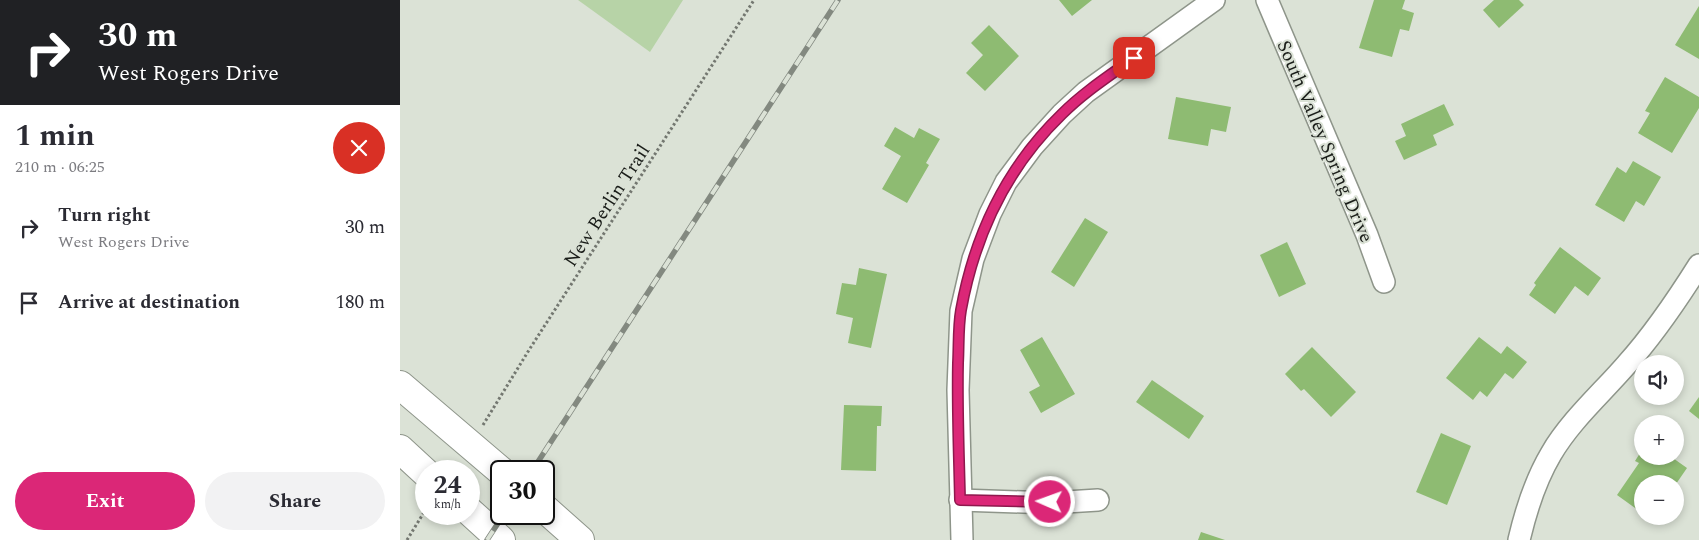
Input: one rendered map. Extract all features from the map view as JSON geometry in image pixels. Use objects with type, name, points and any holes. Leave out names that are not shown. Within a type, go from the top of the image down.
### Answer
[{"type":"main road","points":[[400,386],[490,462]]},
{"type":"main road","points":[[400,449],[415,462]]},
{"type":"main road","points":[[555,518],[580,540]]},
{"type":"main road","points":[[480,521],[502,540]]},
{"type":"street","points":[[962,540],[958,390],[961,311],[973,259],[990,214],[1006,182],[1032,147],[1062,114],[1086,92],[1214,0]]},
{"type":"street","name":"South Valley Spring Drive","points":[[1267,0],[1367,235],[1384,282]]},
{"type":"street","points":[[1519,540],[1524,517],[1536,485],[1551,454],[1569,429],[1654,332],[1674,306],[1699,265]]},
{"type":"street","points":[[960,500],[1050,502],[1098,500]]},
{"type":"path","name":"New Berlin Trail","points":[[482,426],[754,0]]},
{"type":"path","points":[[406,540],[416,525]]},
{"type":"green space","points":[[578,0],[683,0],[650,52]]},
{"type":"building","points":[[1059,0],[1092,0],[1072,16]]},
{"type":"building","points":[[1374,0],[1405,0],[1402,9],[1414,13],[1409,31],[1400,29],[1392,57],[1359,48]]},
{"type":"building","points":[[1494,0],[1519,0],[1524,5],[1499,28],[1483,10]]},
{"type":"building","points":[[1699,6],[1699,59],[1675,45]]},
{"type":"building","points":[[989,25],[1019,56],[985,91],[966,73],[983,55],[971,43]]},
{"type":"building","points":[[1665,77],[1699,97],[1699,108],[1672,153],[1638,133],[1650,113],[1645,111]]},
{"type":"building","points":[[1176,97],[1231,107],[1226,132],[1211,129],[1208,146],[1168,139]]},
{"type":"building","points":[[1444,104],[1454,125],[1433,135],[1437,145],[1404,160],[1395,141],[1406,136],[1401,124]]},
{"type":"building","points":[[895,127],[914,138],[919,128],[940,139],[926,163],[929,165],[907,203],[882,189],[901,156],[884,146]]},
{"type":"building","points":[[1633,161],[1661,177],[1644,206],[1636,201],[1624,222],[1595,205],[1617,167],[1626,173]]},
{"type":"building","points":[[1085,218],[1108,232],[1074,287],[1051,272]]},
{"type":"building","points":[[1287,242],[1306,284],[1279,297],[1260,255]]},
{"type":"building","points":[[1560,247],[1601,278],[1588,296],[1575,286],[1555,314],[1529,295],[1536,285],[1534,283]]},
{"type":"building","points":[[859,268],[887,274],[871,348],[848,343],[853,318],[836,314],[842,283],[856,285]]},
{"type":"building","points":[[1042,337],[1075,394],[1041,413],[1029,392],[1040,386],[1020,350]]},
{"type":"building","points":[[1479,337],[1501,354],[1507,346],[1527,362],[1513,379],[1505,373],[1487,397],[1480,391],[1473,400],[1446,378]]},
{"type":"building","points":[[1312,347],[1356,392],[1331,417],[1304,389],[1301,391],[1285,374]]},
{"type":"building","points":[[1152,380],[1204,416],[1189,439],[1136,402]]},
{"type":"building","points":[[1699,397],[1699,419],[1689,411]]},
{"type":"building","points":[[844,405],[882,406],[881,426],[877,426],[876,471],[841,470]]},
{"type":"building","points":[[1441,433],[1471,446],[1447,505],[1416,492]]},
{"type":"building","points":[[1638,465],[1683,465],[1687,468],[1682,475],[1634,475],[1634,507],[1617,495]]},
{"type":"building","points":[[1201,532],[1225,540],[1198,540]]},
{"type":"railway","points":[[539,460],[838,0]]},
{"type":"railway","points":[[487,540],[497,525]]},
{"type":"route","points":[[1050,502],[960,500],[958,390],[961,311],[973,259],[990,214],[1006,182],[1032,147],[1062,114],[1086,92],[1134,58]]}]
